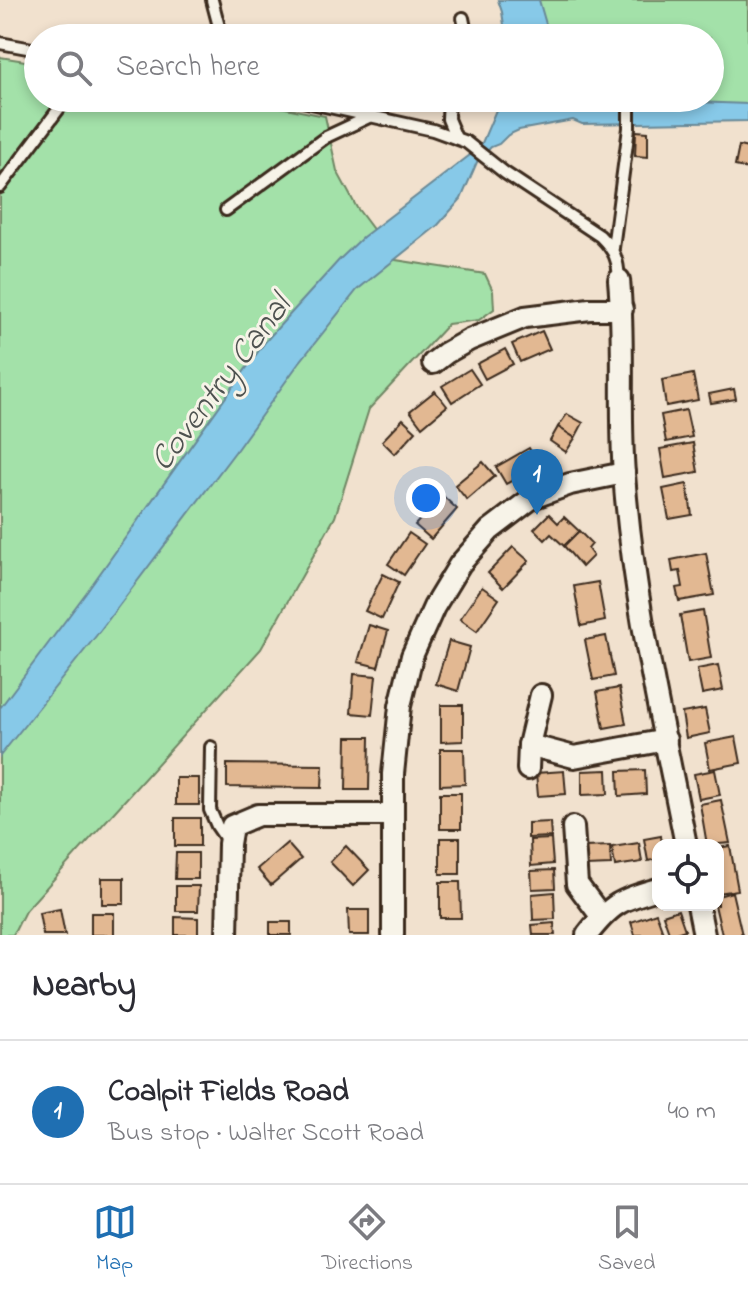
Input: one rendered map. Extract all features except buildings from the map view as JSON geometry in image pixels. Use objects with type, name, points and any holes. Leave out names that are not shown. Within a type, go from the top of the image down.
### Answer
[{"type":"street","points":[[619,280],[624,473],[636,581],[685,839]]},
{"type":"street","points":[[433,363],[469,340],[525,317],[590,309],[622,309]]},
{"type":"street","points":[[393,935],[393,774],[400,706],[412,656],[434,607],[460,564],[490,530],[532,498],[570,484],[624,473]]},
{"type":"street","points":[[528,769],[529,745],[541,695]]},
{"type":"street","points":[[529,745],[574,757],[666,740]]},
{"type":"street","points":[[227,935],[232,826],[258,815],[393,815]]},
{"type":"street","points":[[573,827],[577,884],[601,916]]},
{"type":"street","points":[[587,935],[601,916],[623,899],[652,891]]},
{"type":"street","points":[[699,911],[704,935]]},
{"type":"lane","points":[[212,0],[218,24]]},
{"type":"lane","points":[[463,18],[464,24]]},
{"type":"lane","points":[[0,43],[24,47]]},
{"type":"lane","points":[[0,187],[56,112]]},
{"type":"lane","points":[[353,112],[433,130],[461,140],[613,248]]},
{"type":"lane","points":[[448,112],[448,119],[461,140]]},
{"type":"lane","points":[[619,280],[613,248],[629,112]]},
{"type":"lane","points":[[226,210],[326,137],[371,116]]},
{"type":"lane","points":[[211,747],[210,810],[229,844]]},
{"type":"green space","points":[[517,0],[748,0],[748,111],[724,112],[724,24],[523,24]]},
{"type":"green space","points":[[0,57],[24,61],[24,112],[305,112],[325,116],[337,171],[357,208],[396,260],[485,274],[493,291],[494,309],[479,320],[448,324],[369,409],[335,517],[261,649],[25,911],[13,935],[0,935]]},
{"type":"green space","points":[[568,112],[705,112],[575,115]]},
{"type":"water","points":[[498,0],[539,0],[546,24],[504,24]]},
{"type":"water","points":[[724,103],[748,104],[748,121],[582,124],[573,120],[519,130],[491,147],[477,162],[461,199],[438,225],[357,290],[96,636],[0,756],[0,708],[265,342],[363,237],[482,143],[495,112],[724,112]]},
{"type":"place","name":"Coalpit Fields Road","points":[[537,515]]},
{"type":"water label","name":"Coventry Canal","points":[[222,384]]}]
